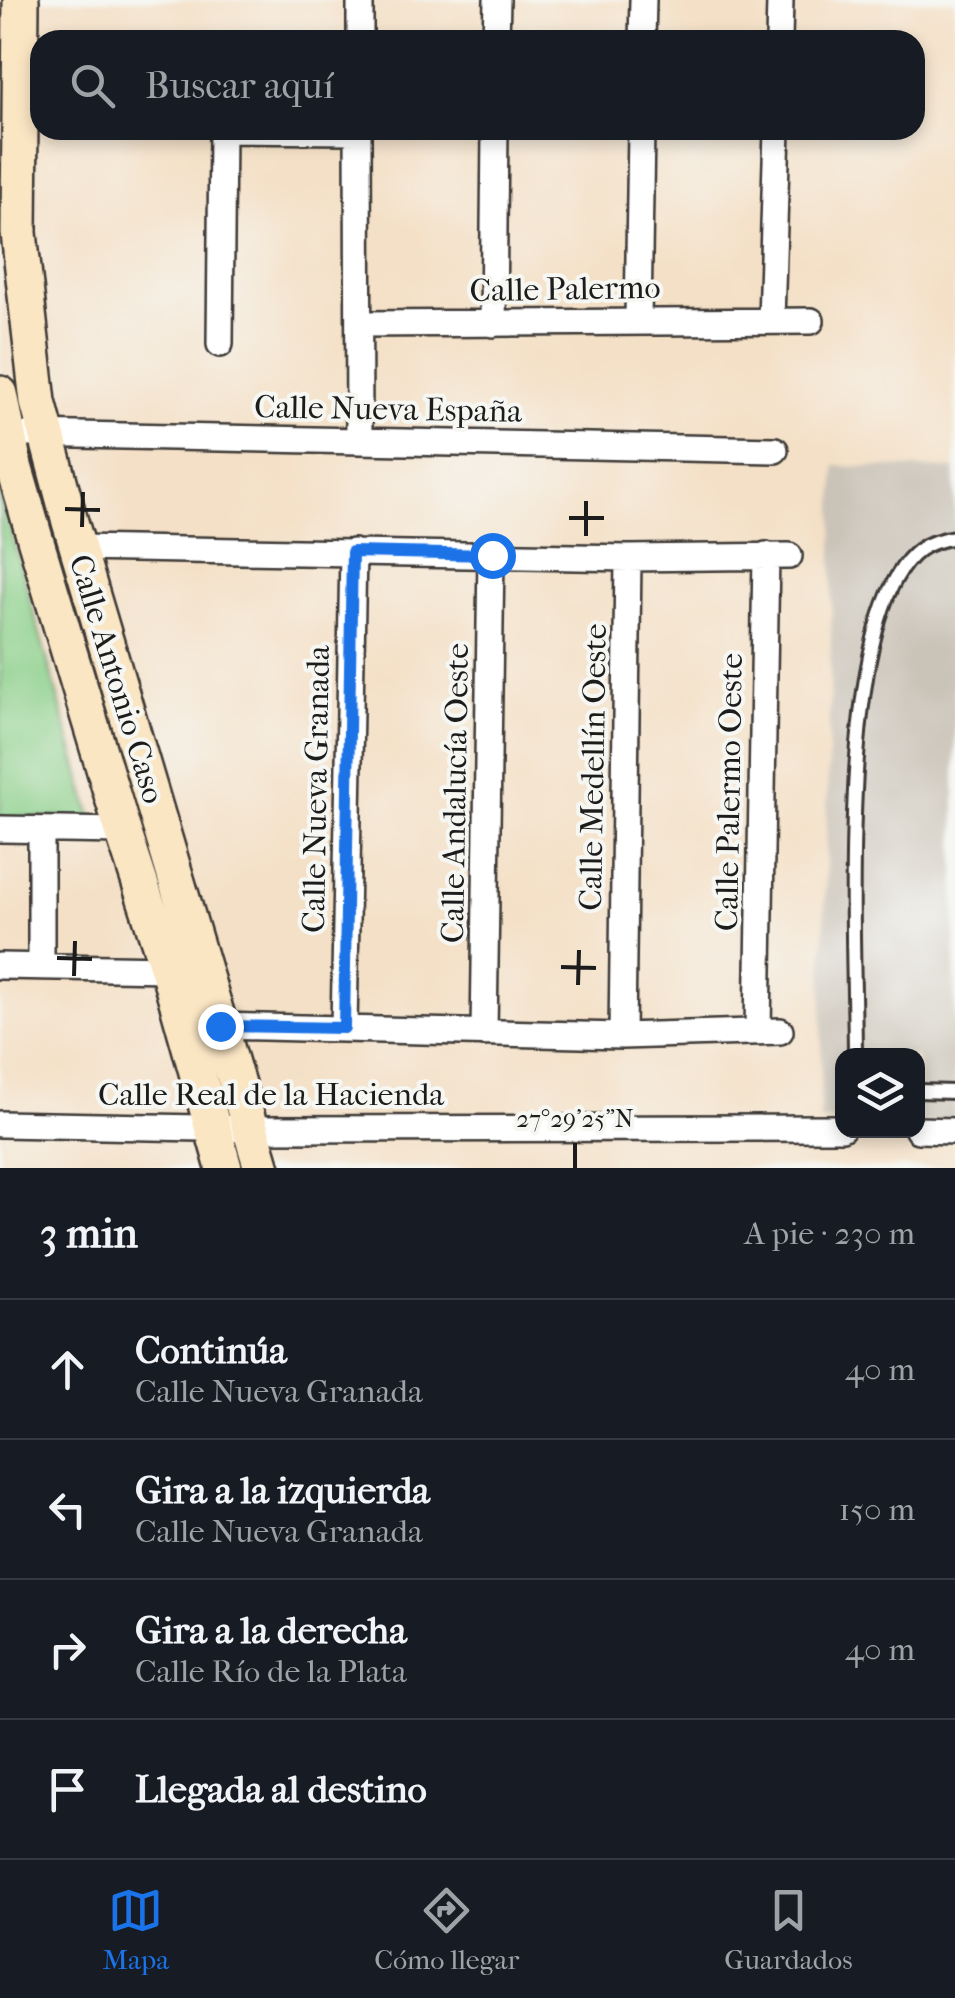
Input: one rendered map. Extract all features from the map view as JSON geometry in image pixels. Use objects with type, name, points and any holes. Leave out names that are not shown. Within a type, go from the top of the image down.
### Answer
[{"type":"main road","name":"Calle Antonio Caso","points":[[21,0],[30,126],[22,282],[44,434],[262,1168]]},
{"type":"main road","name":"Calle Antonio Caso","points":[[0,394],[3,434],[168,969],[224,1168]]},
{"type":"street","points":[[360,0],[360,30]]},
{"type":"street","points":[[496,30],[497,0]]},
{"type":"street","points":[[642,30],[643,0]]},
{"type":"street","points":[[779,30],[780,0]]},
{"type":"street","points":[[220,344],[223,140]]},
{"type":"street","points":[[358,140],[359,440]]},
{"type":"street","points":[[492,324],[495,140]]},
{"type":"street","points":[[638,320],[641,140]]},
{"type":"street","points":[[772,320],[777,140]]},
{"type":"street","name":"Calle Palermo","points":[[360,324],[811,320]]},
{"type":"street","name":"Calle Nueva España","points":[[3,434],[774,450]]},
{"type":"street","points":[[78,548],[628,558]]},
{"type":"street","name":"Calle Nueva Granada","points":[[344,1028],[352,552]]},
{"type":"street","name":"Calle Andalucía Oeste","points":[[484,1033],[492,555]]},
{"type":"street","name":"Calle Palermo Oeste","points":[[622,1036],[769,1031],[777,556],[628,558]]},
{"type":"street","name":"Calle Medellín Oeste","points":[[622,1036],[628,558]]},
{"type":"street","points":[[0,829],[123,831]]},
{"type":"street","points":[[40,830],[41,966]]},
{"type":"street","points":[[0,966],[168,969]]},
{"type":"street","points":[[220,1026],[622,1036]]},
{"type":"street","name":"Calle Real de la Hacienda","points":[[0,1124],[251,1129],[835,1128]]},
{"type":"street","points":[[925,1130],[955,1131]]},
{"type":"lane","points":[[856,1048],[855,783],[865,678],[884,608],[904,566],[918,550],[955,537]]},
{"type":"lane","points":[[925,1092],[955,1092]]},
{"type":"shaded area","points":[[835,466],[955,469],[955,1123],[925,1123],[925,1048],[835,1048],[835,1121],[820,1120]]},
{"type":"green space","points":[[0,493],[92,818],[0,817]]},
{"type":"route","points":[[220,1026],[344,1028],[352,552],[492,555]]}]
